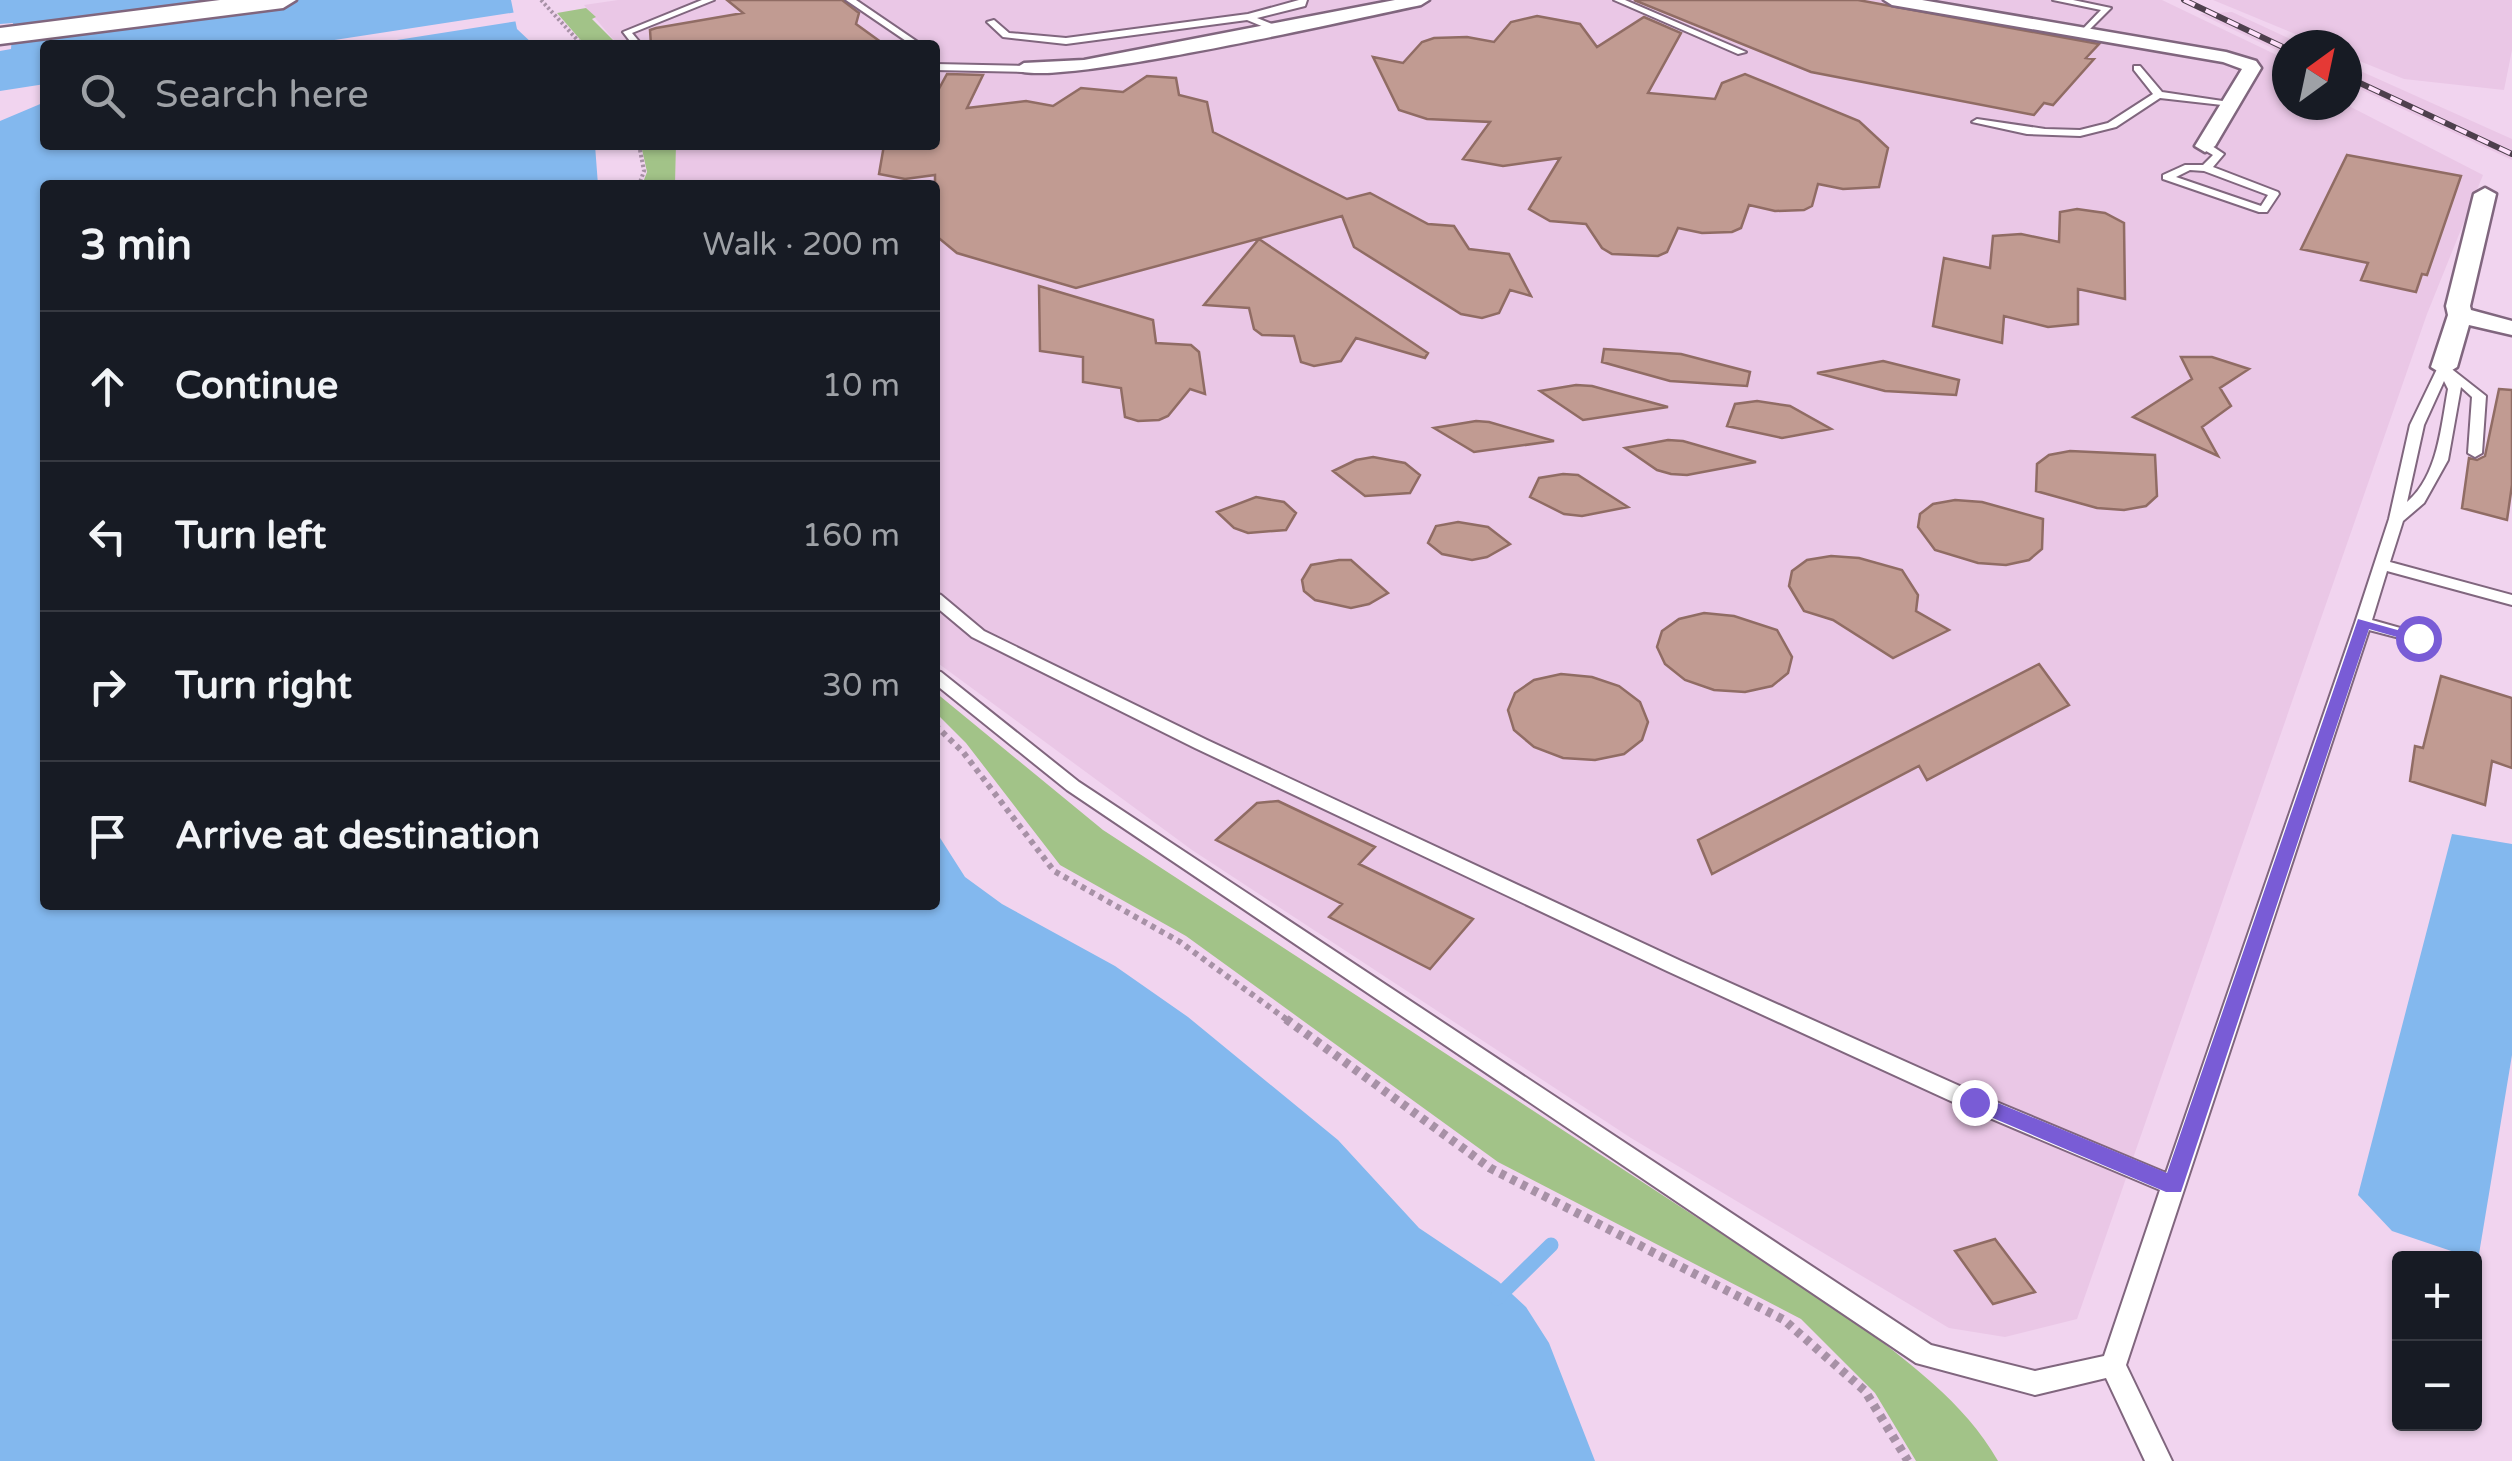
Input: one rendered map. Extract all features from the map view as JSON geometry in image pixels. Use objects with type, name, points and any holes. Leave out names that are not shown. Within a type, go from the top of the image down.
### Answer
[{"type":"highway","points":[[0,36],[283,0]]},
{"type":"street","points":[[1024,69],[1084,66],[1421,0]]},
{"type":"street","points":[[1894,0],[2250,64],[2252,68],[2205,146]]},
{"type":"street","points":[[2444,366],[2460,315],[2458,306],[2486,194]]},
{"type":"street","points":[[2460,315],[2512,328]]},
{"type":"lane","points":[[634,40],[628,32],[710,0]]},
{"type":"lane","points":[[850,0],[910,40]]},
{"type":"lane","points":[[992,22],[1006,36],[1066,41],[1248,17],[1302,4],[1303,0]]},
{"type":"lane","points":[[1618,0],[1741,52]]},
{"type":"lane","points":[[2057,0],[2106,8],[2083,32]]},
{"type":"lane","points":[[1248,17],[1274,28]]},
{"type":"lane","points":[[940,67],[1024,69]]},
{"type":"lane","points":[[2137,68],[2159,94]]},
{"type":"lane","points":[[1977,122],[2018,129],[2092,131],[2113,125],[2159,94],[2230,103]]},
{"type":"lane","points":[[2205,146],[2219,154],[2206,168]]},
{"type":"lane","points":[[2188,167],[2206,168],[2237,182],[2274,194],[2263,210],[2167,177],[2188,167]]},
{"type":"lane","points":[[2444,366],[2480,396],[2475,454]]},
{"type":"lane","points":[[2396,518],[2419,500],[2441,460],[2455,389],[2444,366]]},
{"type":"lane","points":[[2159,1461],[2114,1365],[2363,622],[2396,518],[2417,426],[2444,366]]},
{"type":"lane","points":[[2380,564],[2512,600]]},
{"type":"lane","points":[[940,602],[978,634],[1202,744],[1674,966],[1974,1102],[2174,1186]]},
{"type":"lane","points":[[2363,622],[2418,638]]},
{"type":"lane","points":[[940,680],[1074,786],[1926,1355],[2035,1383],[2114,1365]]},
{"type":"path","points":[[540,0],[577,40]]},
{"type":"path","points":[[552,22],[560,23],[559,20]]},
{"type":"path","points":[[640,150],[644,172],[641,180]]},
{"type":"path","points":[[940,730],[963,752],[1054,871],[1180,942],[1490,1168],[1784,1320],[1865,1391],[1908,1461]]},
{"type":"shaded area","points":[[618,0],[2162,0],[2272,53],[2272,120],[2362,120],[2362,113],[2483,175],[2427,314],[2077,1319],[2005,1337],[1949,1328],[1631,1138],[1192,850],[940,665],[940,180],[675,180],[676,150],[940,150],[940,40],[614,40],[584,5]]},
{"type":"shaded area","points":[[2213,0],[2512,0],[2512,50],[2504,90],[2404,79],[2362,62],[2362,30],[2286,30]]},
{"type":"shaded area","points":[[2232,12],[2272,31],[2272,48],[2200,14]]},
{"type":"shaded area","points":[[2362,72],[2512,139],[2512,160],[2362,90]]},
{"type":"green space","points":[[586,8],[613,40],[581,40],[557,13]]},
{"type":"green space","points":[[642,150],[676,150],[675,180],[644,180],[647,172]]},
{"type":"green space","points":[[940,696],[1103,830],[1854,1320],[1951,1401],[1998,1461],[1916,1461],[1875,1393],[1801,1319],[1498,1162],[1186,936],[1060,865],[966,743],[940,717]]},
{"type":"water","points":[[0,0],[511,0],[517,29],[529,40],[40,40],[40,150],[595,150],[598,180],[40,180],[40,910],[940,910],[940,838],[965,877],[1002,904],[1115,966],[1188,1017],[1338,1140],[1419,1228],[1498,1281],[1526,1307],[1549,1343],[1595,1461],[0,1461],[0,51],[11,49],[13,23],[0,24]]},
{"type":"water","points":[[2452,834],[2512,844],[2512,1055],[2479,1251],[2451,1251],[2392,1231],[2358,1195]]},
{"type":"pier","points":[[517,12],[518,21],[397,40],[335,40]]},
{"type":"pier","points":[[40,85],[40,104],[0,121],[0,91]]},
{"type":"building","points":[[727,0],[842,0],[859,13],[856,24],[878,40],[651,40],[650,30],[656,28],[743,13]]},
{"type":"building","points":[[1634,0],[1858,0],[2099,44],[2086,58],[2094,59],[2053,105],[2044,103],[2034,115],[1811,72]]},
{"type":"building","points":[[1537,16],[1580,24],[1597,47],[1644,17],[1681,33],[1648,93],[1715,99],[1722,83],[1745,74],[1859,121],[1888,148],[1879,187],[1843,189],[1818,184],[1812,206],[1804,210],[1775,211],[1749,205],[1741,228],[1732,232],[1702,233],[1678,228],[1667,252],[1658,256],[1612,254],[1602,248],[1586,224],[1550,221],[1529,209],[1560,158],[1503,166],[1463,159],[1490,122],[1427,119],[1399,110],[1373,57],[1403,63],[1422,42],[1434,38],[1467,37],[1494,42],[1511,22]]},
{"type":"building","points":[[947,74],[983,75],[967,108],[1026,101],[1053,106],[1081,88],[1123,92],[1147,76],[1176,78],[1179,95],[1207,102],[1213,132],[1347,199],[1370,193],[1428,224],[1454,226],[1469,249],[1509,254],[1531,296],[1510,290],[1499,313],[1482,318],[1461,314],[1354,247],[1342,216],[1076,288],[957,253],[940,239],[940,180],[935,180],[935,175],[905,179],[879,174],[883,150],[940,150],[940,87]]},
{"type":"building","points":[[2347,155],[2461,176],[2427,275],[2422,274],[2416,292],[2361,280],[2368,263],[2301,249]]},
{"type":"building","points":[[2077,209],[2105,213],[2124,223],[2125,299],[2078,289],[2078,324],[2048,327],[2004,316],[2002,343],[1933,326],[1944,258],[1990,268],[1993,236],[2021,234],[2059,242],[2060,212]]},
{"type":"building","points":[[1259,239],[1428,353],[1425,358],[1356,338],[1341,361],[1314,366],[1301,362],[1294,336],[1262,335],[1254,329],[1249,308],[1204,305]]},
{"type":"building","points":[[1039,286],[1153,320],[1156,343],[1191,345],[1199,352],[1205,394],[1190,389],[1168,416],[1159,420],[1125,417],[1121,388],[1083,382],[1083,357],[1040,351]]},
{"type":"building","points":[[1604,349],[1681,354],[1750,372],[1747,386],[1670,381],[1602,362]]},
{"type":"building","points":[[2181,357],[2212,357],[2249,369],[2220,388],[2231,406],[2202,427],[2218,456],[2133,417],[2192,379]]},
{"type":"building","points":[[1883,361],[1959,380],[1956,395],[1885,391],[1817,373]]},
{"type":"building","points":[[1576,385],[1668,407],[1583,420],[1540,391]]},
{"type":"building","points":[[2499,389],[2512,390],[2512,485],[2507,520],[2462,508],[2469,458],[2485,456]]},
{"type":"building","points":[[1757,401],[1790,406],[1831,429],[1782,438],[1727,426],[1735,404]]},
{"type":"building","points":[[1476,421],[1554,441],[1474,452],[1434,428]]},
{"type":"building","points":[[1668,440],[1756,462],[1687,475],[1671,474],[1657,470],[1625,448]]},
{"type":"building","points":[[2070,451],[2155,455],[2157,496],[2146,506],[2124,510],[2097,508],[2036,491],[2037,464],[2049,455]]},
{"type":"building","points":[[1373,457],[1405,463],[1420,475],[1410,493],[1365,496],[1333,471]]},
{"type":"building","points":[[1578,475],[1628,507],[1582,516],[1564,514],[1530,497],[1539,478]]},
{"type":"building","points":[[1256,497],[1284,502],[1296,513],[1286,530],[1248,533],[1234,528],[1217,512]]},
{"type":"building","points":[[1955,500],[1982,502],[2043,519],[2042,549],[2029,560],[2006,565],[1978,563],[1935,550],[1918,527],[1920,514],[1933,504]]},
{"type":"building","points":[[1458,522],[1488,527],[1510,544],[1487,557],[1472,560],[1442,554],[1428,543],[1436,526]]},
{"type":"building","points":[[1831,556],[1859,558],[1902,570],[1918,595],[1916,611],[1949,630],[1893,658],[1833,620],[1804,611],[1789,586],[1792,571],[1807,560]]},
{"type":"building","points":[[1351,560],[1388,593],[1369,604],[1351,608],[1315,600],[1304,591],[1302,580],[1311,565]]},
{"type":"building","points":[[1704,613],[1734,616],[1777,630],[1792,657],[1788,673],[1772,686],[1745,692],[1714,690],[1685,680],[1665,664],[1657,647],[1662,631],[1679,619]]},
{"type":"building","points":[[2039,664],[2069,705],[1927,780],[1919,766],[1712,874],[1698,840]]},
{"type":"building","points":[[1561,674],[1592,677],[1619,686],[1640,702],[1648,722],[1642,740],[1624,754],[1595,760],[1563,758],[1534,747],[1514,730],[1508,710],[1515,693],[1534,680]]},
{"type":"building","points":[[2441,676],[2512,698],[2512,768],[2492,761],[2485,805],[2410,781],[2415,746],[2423,748]]},
{"type":"building","points":[[1278,801],[1375,847],[1359,864],[1473,919],[1430,969],[1329,917],[1342,904],[1216,840],[1257,803]]},
{"type":"building","points":[[1995,1239],[2035,1292],[1993,1304],[1955,1251]]},
{"type":"waterway","points":[[1497,1298],[1551,1245]]},
{"type":"railway","points":[[2184,0],[2272,42]]},
{"type":"railway","points":[[2362,84],[2512,154]]},
{"type":"route","points":[[1974,1102],[2174,1186],[2363,622],[2418,638]]}]
